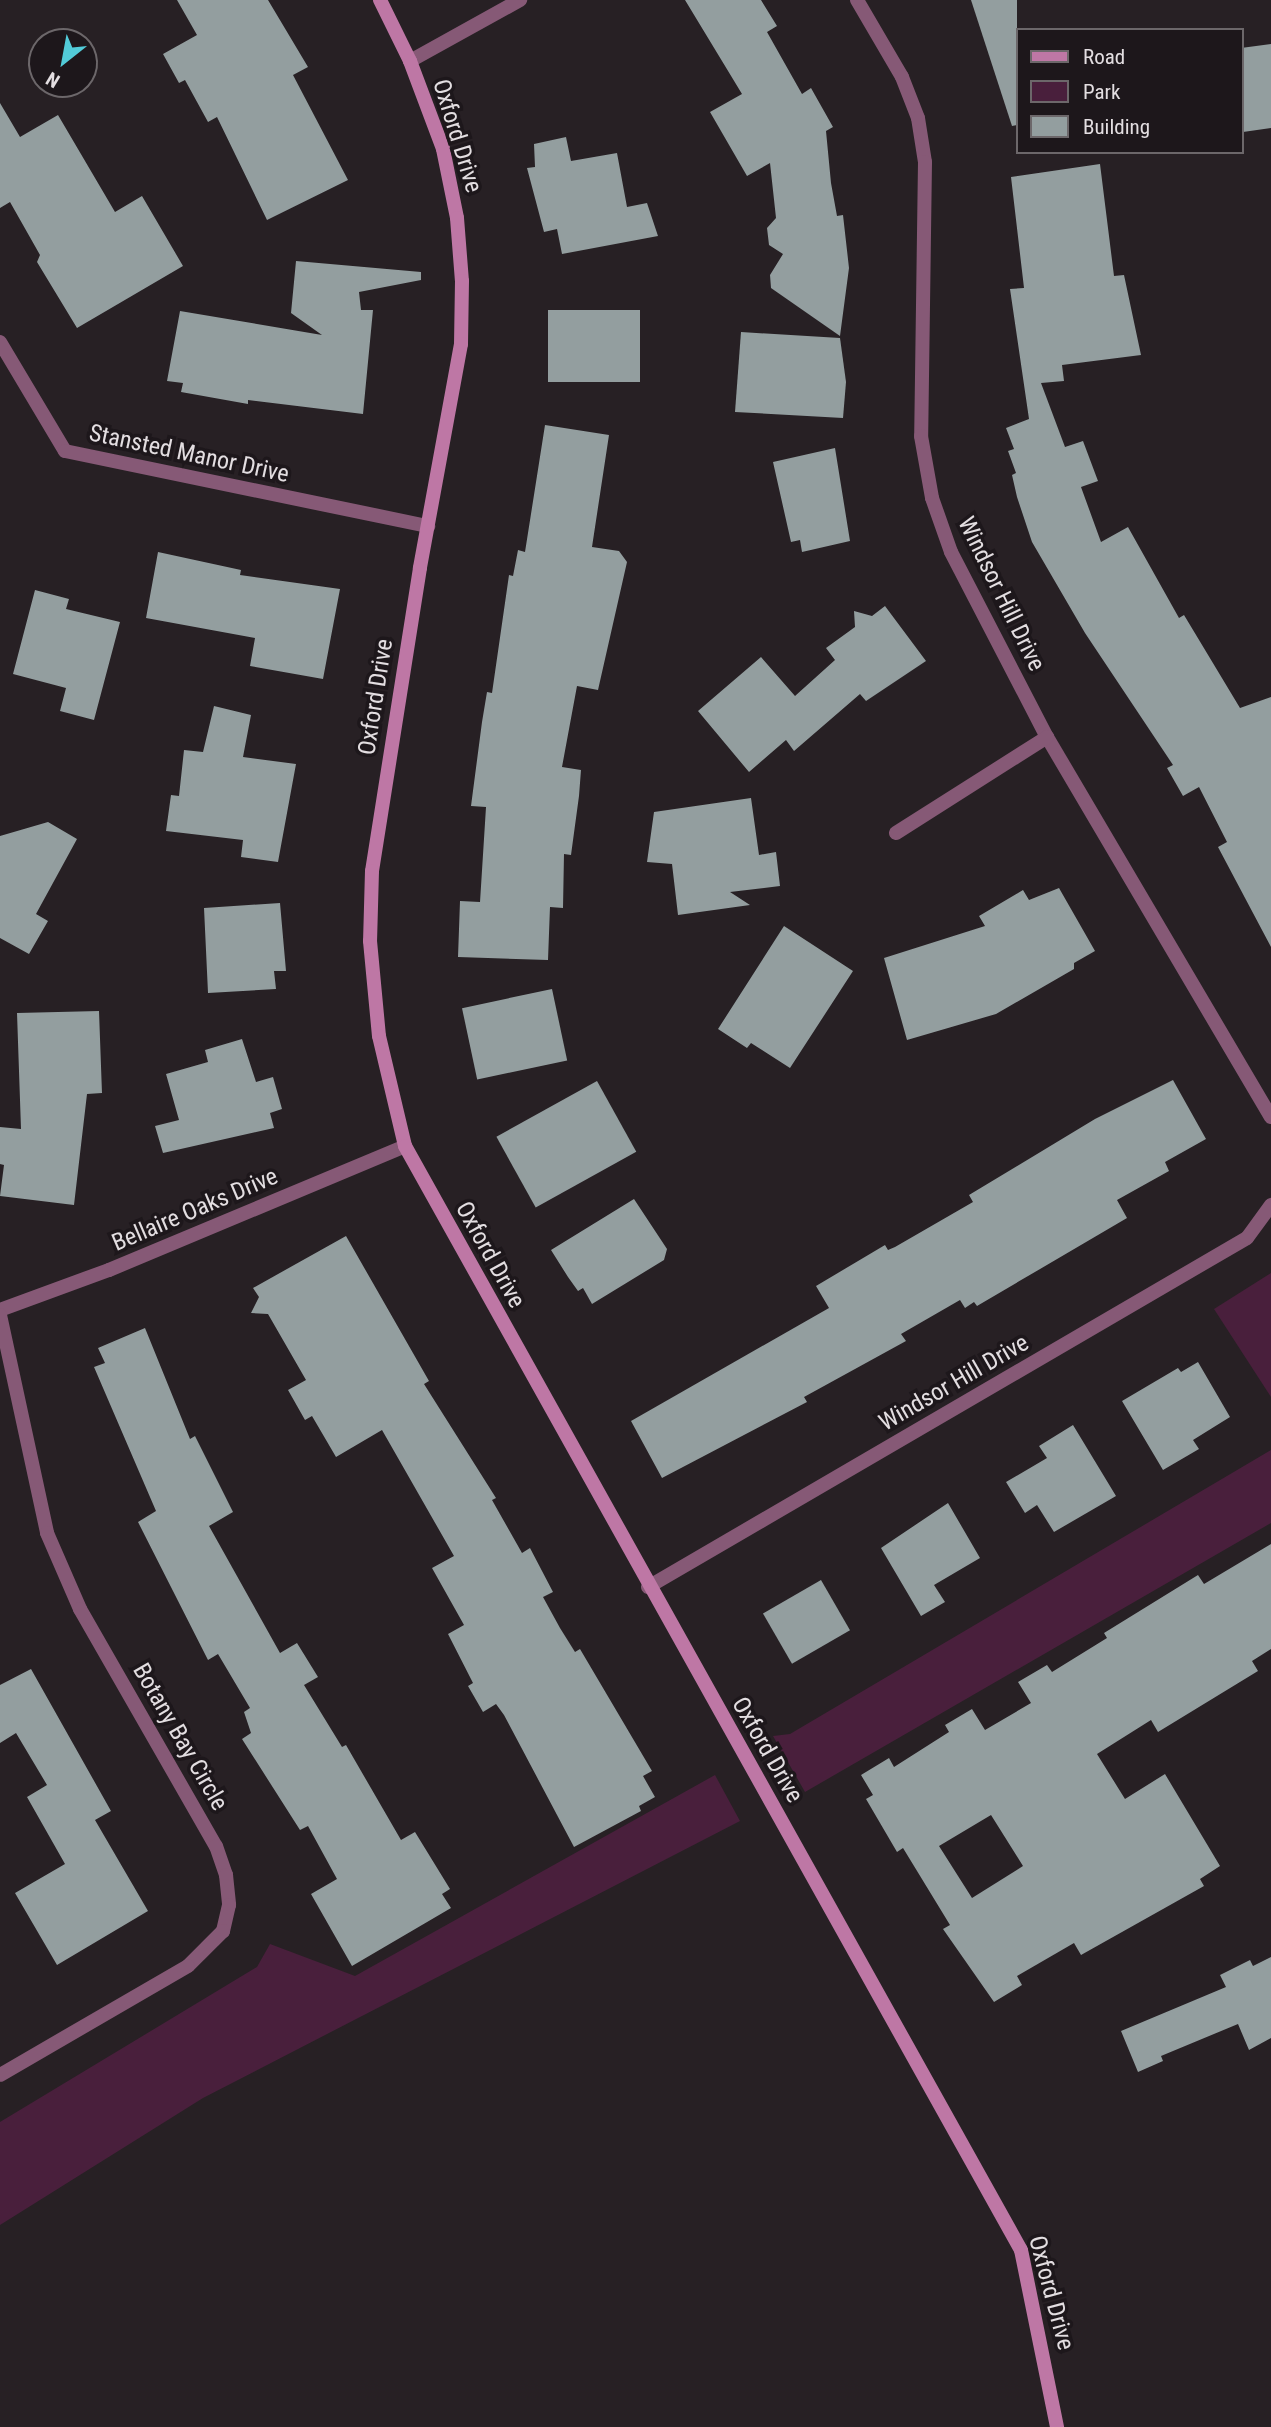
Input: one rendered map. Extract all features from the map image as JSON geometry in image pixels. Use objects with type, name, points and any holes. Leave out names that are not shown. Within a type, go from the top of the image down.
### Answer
[{"type":"street","name":"Oxford Drive","points":[[380,0],[410,61],[443,149],[457,218],[462,281],[461,344],[428,526],[372,871],[370,941],[379,1037],[405,1146],[648,1587],[934,2089],[1021,2250],[1057,2427]]},
{"type":"street","points":[[410,61],[520,0]]},
{"type":"street","name":"Windsor Hill Drive","points":[[857,0],[902,76],[918,118],[925,162],[920,423],[932,498],[951,552],[1047,737],[1271,1117]]},
{"type":"street","name":"Stansted Manor Drive","points":[[0,342],[65,452],[428,526]]},
{"type":"street","points":[[896,833],[1047,737]]},
{"type":"street","name":"Bellaire Oaks Drive","points":[[0,1313],[405,1146]]},
{"type":"street","name":"Windsor Hill Drive","points":[[648,1587],[1247,1238],[1271,1205]]},
{"type":"street","name":"Botany Bay Circle","points":[[0,1313],[47,1533],[80,1609],[216,1846],[226,1875],[229,1905],[223,1931],[188,1966],[0,2075]]},
{"type":"green space","points":[[1271,1273],[1271,1397],[1214,1309]]},
{"type":"green space","points":[[1271,1450],[1271,1523],[805,1792],[773,1736],[790,1734]]},
{"type":"green space","points":[[715,1775],[740,1821],[203,2098],[0,2225],[0,2122],[257,1967],[270,1944],[355,1976]]},
{"type":"building","points":[[177,0],[268,0],[308,67],[293,75],[348,180],[267,220],[217,117],[208,122],[185,80],[179,83],[163,54],[197,35]]},
{"type":"building","points":[[685,0],[761,0],[777,26],[767,32],[802,94],[811,88],[833,127],[826,131],[831,183],[837,216],[843,215],[849,268],[840,336],[771,288],[770,275],[783,254],[769,245],[767,228],[776,218],[770,163],[747,176],[710,112],[742,94]]},
{"type":"building","points":[[971,0],[1017,0],[1016,125],[1012,126]]},
{"type":"building","points":[[1271,44],[1271,128],[1243,132],[1243,48]]},
{"type":"building","points":[[0,103],[20,137],[58,115],[115,212],[142,196],[183,266],[77,328],[37,262],[40,255],[10,202],[0,208]]},
{"type":"building","points":[[566,137],[571,161],[617,153],[627,207],[647,203],[658,236],[562,254],[557,229],[544,232],[527,168],[535,167],[534,144]]},
{"type":"building","points":[[1100,164],[1114,276],[1124,275],[1141,355],[1062,365],[1064,381],[1041,383],[1065,447],[1083,441],[1098,481],[1081,487],[1101,542],[1128,527],[1179,618],[1184,615],[1240,708],[1271,697],[1271,947],[1218,847],[1227,842],[1199,787],[1183,796],[1167,768],[1173,765],[1085,633],[1032,542],[1012,475],[1016,473],[1008,451],[1014,449],[1006,428],[1029,419],[1010,289],[1024,288],[1011,177]]},
{"type":"building","points":[[296,261],[421,272],[421,280],[359,292],[361,310],[373,310],[363,414],[248,400],[248,404],[181,392],[183,383],[167,381],[180,311],[322,335],[291,313]]},
{"type":"building","points":[[548,310],[640,310],[640,382],[548,382]]},
{"type":"building","points":[[741,332],[840,338],[846,382],[843,418],[735,412]]},
{"type":"building","points":[[545,425],[609,435],[592,547],[619,551],[627,562],[598,690],[577,686],[562,767],[581,770],[579,796],[571,855],[564,854],[563,908],[550,907],[548,960],[458,957],[460,901],[480,902],[486,807],[471,806],[482,722],[487,692],[492,693],[509,575],[513,576],[518,550],[525,552]]},
{"type":"building","points":[[835,448],[850,541],[802,552],[800,540],[791,542],[773,462]]},
{"type":"building","points":[[158,552],[241,570],[240,575],[340,589],[323,679],[250,666],[255,638],[146,618]]},
{"type":"building","points":[[35,590],[69,599],[66,609],[120,622],[94,720],[60,711],[66,688],[13,674]]},
{"type":"building","points":[[885,606],[926,661],[866,701],[860,694],[794,751],[786,740],[749,772],[698,711],[761,657],[795,696],[835,660],[826,648],[855,627],[854,611],[872,616]]},
{"type":"building","points":[[214,706],[251,715],[243,757],[296,764],[278,862],[241,857],[243,840],[166,831],[171,795],[179,796],[184,750],[203,752]]},
{"type":"building","points":[[751,798],[759,855],[776,852],[780,886],[730,892],[750,905],[678,915],[672,864],[647,862],[654,812]]},
{"type":"building","points":[[48,822],[77,839],[36,914],[48,921],[29,954],[0,938],[0,836]]},
{"type":"building","points":[[1059,888],[1095,951],[1074,963],[1074,969],[996,1014],[907,1040],[884,958],[985,926],[979,916],[1023,890],[1029,900]]},
{"type":"building","points":[[280,903],[286,971],[274,971],[276,989],[208,993],[204,908]]},
{"type":"building","points":[[784,926],[853,971],[790,1068],[751,1043],[747,1048],[718,1029]]},
{"type":"building","points":[[552,989],[567,1060],[477,1080],[462,1008]]},
{"type":"building","points":[[99,1011],[102,1093],[87,1094],[74,1205],[0,1196],[4,1165],[0,1164],[0,1127],[21,1129],[17,1013]]},
{"type":"building","points":[[242,1039],[256,1082],[273,1077],[282,1109],[270,1113],[274,1128],[163,1153],[155,1126],[179,1120],[166,1074],[208,1062],[205,1050]]},
{"type":"building","points":[[1173,1080],[1206,1139],[1165,1162],[1169,1171],[1117,1200],[1127,1218],[977,1306],[974,1302],[965,1308],[960,1300],[901,1334],[906,1341],[804,1397],[807,1402],[662,1478],[631,1421],[829,1308],[816,1286],[885,1245],[888,1250],[895,1247],[973,1202],[969,1195],[1095,1119]]},
{"type":"building","points":[[597,1081],[636,1152],[536,1208],[496,1137]]},
{"type":"building","points":[[634,1199],[667,1249],[664,1260],[592,1304],[583,1288],[578,1291],[551,1250]]},
{"type":"building","points":[[346,1236],[429,1381],[424,1384],[496,1498],[492,1500],[522,1553],[530,1548],[553,1592],[543,1597],[560,1628],[575,1652],[580,1649],[652,1771],[643,1776],[655,1797],[639,1806],[641,1811],[574,1847],[504,1715],[496,1704],[483,1712],[468,1686],[473,1683],[448,1634],[464,1625],[432,1568],[454,1556],[382,1430],[336,1457],[312,1416],[305,1420],[288,1390],[306,1380],[268,1314],[251,1313],[259,1297],[253,1288]]},
{"type":"building","points":[[145,1328],[190,1439],[195,1436],[233,1512],[209,1526],[280,1653],[297,1643],[318,1677],[304,1685],[342,1747],[346,1745],[401,1840],[415,1832],[450,1889],[442,1894],[451,1908],[352,1966],[311,1894],[337,1879],[308,1826],[300,1830],[242,1739],[251,1733],[244,1712],[250,1708],[218,1654],[208,1660],[138,1522],[156,1511],[94,1367],[105,1363],[98,1348]]},
{"type":"building","points":[[1198,1362],[1230,1417],[1193,1440],[1199,1449],[1163,1470],[1122,1401],[1178,1368],[1181,1372]]},
{"type":"building","points":[[1073,1425],[1116,1496],[1054,1532],[1037,1505],[1025,1513],[1006,1482],[1047,1458],[1039,1446]]},
{"type":"building","points":[[948,1503],[980,1558],[934,1585],[945,1602],[921,1616],[881,1548]]},
{"type":"building","points":[[1271,1544],[1271,1649],[1252,1661],[1258,1671],[1158,1732],[1151,1720],[1097,1754],[1125,1799],[1165,1774],[1220,1866],[1200,1879],[1204,1886],[1081,1955],[1074,1943],[1017,1976],[1022,1985],[994,2002],[943,1929],[950,1925],[903,1848],[897,1852],[866,1799],[873,1795],[861,1775],[889,1758],[894,1767],[949,1732],[945,1725],[972,1709],[985,1730],[1031,1703],[1018,1682],[1047,1665],[1052,1672],[1107,1638],[1104,1633],[1198,1575],[1204,1584]],"holes":[[[991,1815],[1023,1866],[972,1898],[939,1846]]]},
{"type":"building","points":[[821,1580],[850,1630],[792,1664],[763,1614]]},
{"type":"building","points":[[31,1669],[111,1811],[95,1820],[148,1911],[57,1965],[15,1893],[65,1864],[27,1797],[47,1785],[16,1733],[0,1743],[0,1685]]},
{"type":"building","points":[[1271,1957],[1271,2038],[1249,2050],[1238,2024],[1161,2056],[1163,2061],[1138,2072],[1121,2031],[1226,1987],[1220,1975],[1250,1960],[1253,1966]]}]
